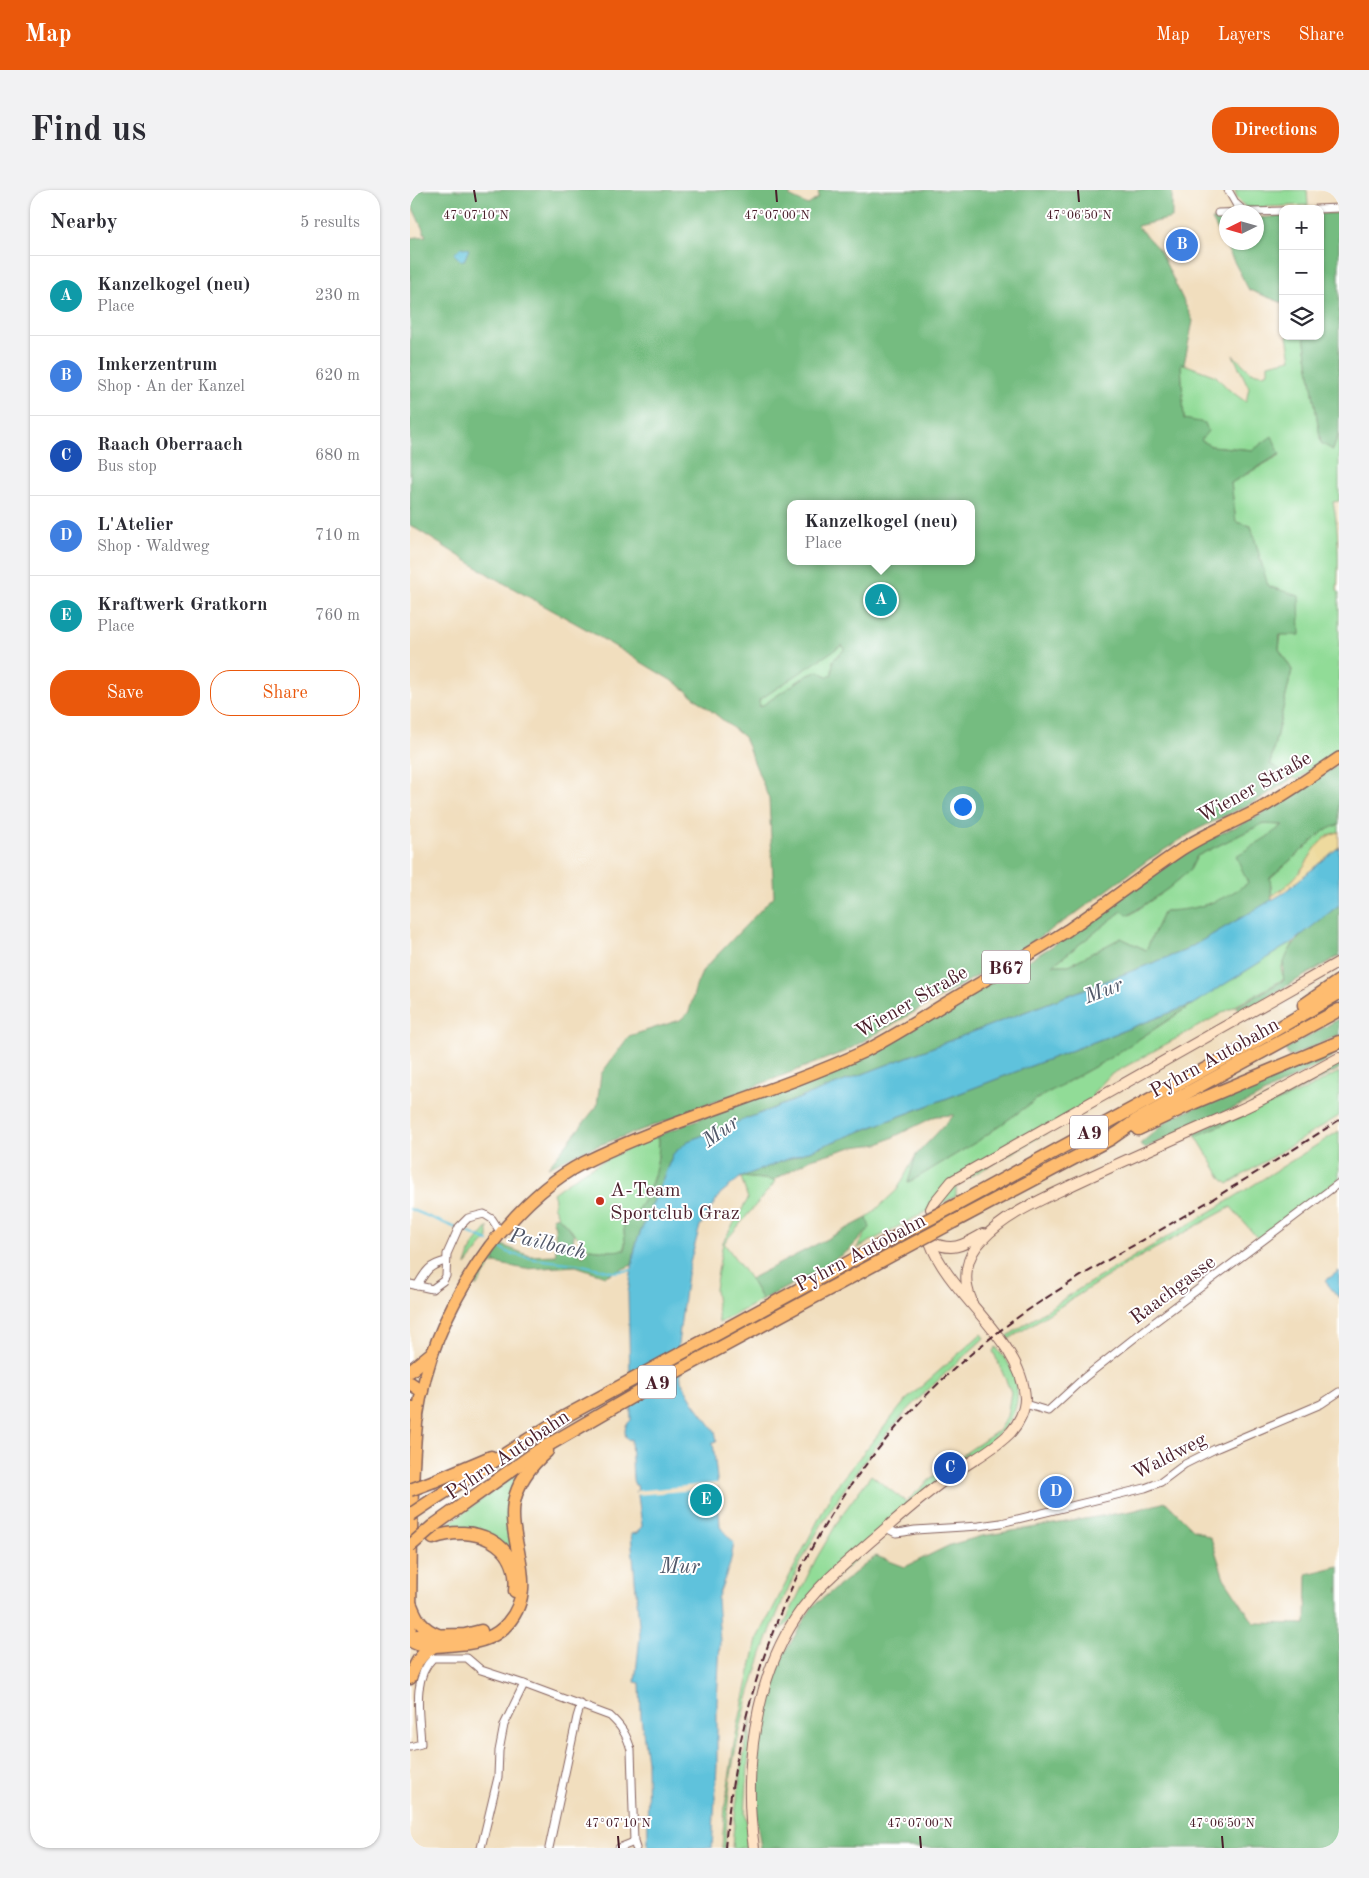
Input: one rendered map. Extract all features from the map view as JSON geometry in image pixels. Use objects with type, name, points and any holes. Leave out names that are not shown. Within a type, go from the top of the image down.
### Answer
[{"type":"highway","points":[[1222,1059],[1339,981]]},
{"type":"highway","name":"Pyhrn Autobahn","points":[[410,1515],[564,1417],[1253,1043],[1339,994]]},
{"type":"highway","name":"Pyhrn Autobahn","points":[[433,1532],[538,1451],[657,1382],[1110,1139],[1138,1120],[1339,1010]]},
{"type":"highway","points":[[1110,1139],[1339,1042]]},
{"type":"highway","points":[[410,1371],[432,1353]]},
{"type":"highway","points":[[410,1383],[416,1392]]},
{"type":"highway","points":[[411,1605],[416,1617],[437,1641],[466,1644],[483,1640],[504,1627],[516,1612],[520,1601],[523,1580],[513,1522],[515,1501],[524,1478],[541,1456],[562,1438]]},
{"type":"highway","points":[[410,1490],[510,1450]]},
{"type":"highway","points":[[410,1547],[433,1532],[479,1534],[503,1549],[511,1563],[516,1585],[511,1604],[505,1615],[493,1626],[479,1632],[437,1641],[417,1644],[410,1639]]},
{"type":"highway","points":[[410,1678],[417,1660],[437,1641]]},
{"type":"main road","name":"Wiener Straße","points":[[495,1240],[514,1217],[544,1188],[582,1163],[650,1134],[822,1070],[866,1050],[1066,931],[1200,837],[1259,809],[1339,758]]},
{"type":"main road","points":[[931,1209],[952,1181],[1339,962]]},
{"type":"main road","points":[[754,1848],[749,1801],[754,1736],[763,1694],[780,1644],[797,1616],[833,1574],[952,1474],[1006,1437],[1017,1423],[1025,1401],[1023,1384],[1009,1352],[946,1272],[935,1256],[930,1242],[947,1248],[961,1246],[1042,1200],[1128,1159],[1238,1111],[1339,1058]]},
{"type":"main road","points":[[974,1307],[967,1286],[968,1262],[976,1247],[994,1228]]},
{"type":"main road","name":"B67","points":[[410,1635],[413,1412],[416,1392],[458,1295],[475,1266],[495,1240]]},
{"type":"street","points":[[1228,190],[1237,205]]},
{"type":"street","points":[[1324,209],[1339,208]]},
{"type":"street","points":[[1264,211],[1279,211]]},
{"type":"street","name":"Raachgasse","points":[[1025,1401],[1048,1411],[1085,1377],[1156,1321],[1339,1183]]},
{"type":"street","points":[[446,1261],[426,1270],[414,1285],[432,1289],[443,1281],[448,1269],[446,1261],[453,1238],[464,1222],[475,1215],[484,1214],[492,1219],[495,1240]]},
{"type":"street","name":"Waldweg","points":[[886,1528],[896,1533],[1001,1523],[1145,1488],[1161,1482],[1185,1464],[1321,1404],[1339,1392]]},
{"type":"street","points":[[410,1747],[421,1744],[418,1702],[420,1682],[425,1666],[433,1658],[467,1658],[481,1670],[581,1704],[610,1716],[628,1738],[632,1750],[635,1845],[619,1848]]},
{"type":"street","points":[[481,1848],[498,1777],[499,1751],[504,1724],[524,1684]]},
{"type":"street","points":[[549,1848],[581,1704]]},
{"type":"green space","points":[[410,190],[794,190],[789,196],[808,205],[818,198],[819,190],[1172,190],[1172,218],[1137,226],[1160,251],[1193,321],[1184,364],[1181,363],[1184,419],[1205,423],[1208,431],[1201,440],[1211,446],[1253,450],[1272,436],[1280,454],[1231,483],[1236,522],[1251,526],[1268,586],[1299,596],[1300,635],[1280,635],[1279,649],[1292,670],[1270,764],[1293,778],[1256,801],[1196,830],[1148,860],[1075,914],[993,967],[846,1051],[580,1152],[548,1167],[597,1106],[601,1074],[629,1036],[680,1020],[689,1012],[696,986],[703,970],[774,896],[769,799],[744,737],[679,685],[586,629],[491,576],[410,525],[410,238],[426,236],[410,202]],"holes":[[[842,645],[845,649],[833,660],[832,674],[828,677],[819,671],[806,676],[760,707],[759,700]]]},
{"type":"green space","points":[[1235,190],[1307,190],[1308,205],[1264,207],[1264,205],[1243,205],[1237,198]]},
{"type":"green space","points":[[1339,213],[1339,433],[1333,450],[1321,443],[1305,340],[1324,340],[1324,214]]},
{"type":"green space","points":[[1279,216],[1279,301],[1249,290],[1228,250],[1264,250],[1264,217]]},
{"type":"green space","points":[[1212,220],[1219,220],[1219,233]]},
{"type":"green space","points":[[1288,340],[1305,340],[1321,443],[1333,450],[1339,433],[1339,501],[1333,502],[1338,546],[1339,756],[1320,764],[1298,779],[1270,764],[1292,670],[1279,649],[1281,635],[1251,526],[1236,522],[1231,483],[1280,455],[1211,446],[1201,440],[1184,419],[1181,363],[1216,376],[1228,389],[1246,402],[1249,388],[1233,355],[1251,372],[1263,374],[1268,372],[1268,364],[1291,359]]},
{"type":"green space","points":[[841,645],[845,649],[833,660],[832,674],[828,677],[819,671],[806,676],[760,707],[759,700]]},
{"type":"green space","points":[[1339,764],[1339,824],[1324,831],[1270,878],[1272,900],[1184,951],[688,1141],[673,1154],[636,1243],[632,1265],[605,1276],[576,1266],[525,1269],[495,1263],[495,1249],[502,1245],[530,1256],[556,1255],[555,1227],[552,1218],[558,1216],[574,1234],[573,1247],[583,1256],[589,1249],[625,1250],[623,1213],[636,1212],[650,1186],[656,1168],[659,1149],[659,1139],[655,1137],[889,1042],[1051,947],[1168,863],[1202,842],[1255,818]],"holes":[[[1262,824],[1283,825],[1236,856],[1248,883],[1208,904],[1188,909],[1164,911],[1146,950],[1121,938],[1069,965],[1053,965],[1122,911],[1129,915],[1169,888],[1190,870],[1197,856]]]},
{"type":"green space","points":[[1262,824],[1284,825],[1267,837],[1249,883],[1223,899],[1186,911],[1164,911],[1146,950],[1121,938],[1069,965],[1053,965],[1122,911],[1130,915],[1169,888],[1190,870],[1197,856]]},
{"type":"green space","points":[[1339,824],[1339,832],[1332,834],[1321,842],[1295,878],[1272,896],[1270,878],[1324,831]]},
{"type":"green space","points":[[1339,905],[1339,956],[1241,1012],[1236,1007],[1284,980],[1283,968],[1292,946],[1300,936]]},
{"type":"green space","points":[[1294,941],[1281,969],[1284,979],[1110,1075],[1093,1093],[1096,1104],[956,1185],[956,1196],[856,1249],[869,1228],[867,1218],[897,1190],[916,1155],[908,1183],[978,1141],[1040,1097],[1105,1061]]},
{"type":"green space","points":[[1193,1004],[1105,1061],[1040,1097],[978,1141],[908,1183],[916,1155],[954,1115],[936,1116],[879,1144],[852,1147],[811,1159],[774,1180],[741,1177]]},
{"type":"green space","points":[[1339,1019],[1339,1035],[1289,1057],[1285,1049]]},
{"type":"green space","points":[[1329,1051],[1331,1058],[1252,1100],[1145,1148],[1140,1144],[1171,1118]]},
{"type":"green space","points":[[1339,1061],[1339,1069],[1288,1096],[1196,1136],[1195,1133]]},
{"type":"green space","points":[[1339,1072],[1339,1116],[1228,1184],[1222,1179],[1196,1136],[1303,1091]]},
{"type":"green space","points":[[1339,1131],[1339,1179],[1258,1239],[1231,1207],[1127,1264],[1009,1339],[1006,1337],[1079,1289],[1220,1206]]},
{"type":"green space","name":"A-Team Sportclub Graz","points":[[655,1137],[659,1139],[659,1149],[656,1168],[650,1186],[636,1212],[623,1213],[625,1250],[589,1249],[558,1216],[553,1205],[555,1199],[553,1193],[577,1176],[602,1162]]},
{"type":"green space","points":[[741,1177],[774,1180],[775,1182],[724,1243],[750,1279],[762,1300],[719,1323],[715,1289],[723,1242],[748,1199]]},
{"type":"green space","points":[[867,1218],[870,1228],[849,1250],[812,1274],[762,1300],[750,1279]]},
{"type":"green space","points":[[488,1227],[488,1238],[466,1265],[472,1247]]},
{"type":"green space","points":[[498,1240],[494,1254],[495,1263],[491,1264],[476,1287],[476,1274]]},
{"type":"green space","points":[[981,1334],[984,1338],[916,1401],[876,1447],[848,1484],[822,1524],[799,1565],[763,1652],[748,1697],[734,1756],[725,1848],[722,1848],[725,1807],[734,1744],[757,1640],[834,1489],[906,1400]]},
{"type":"green space","points":[[996,1347],[1010,1366],[1016,1381],[1017,1395],[1015,1408],[1003,1430],[981,1449],[944,1471],[939,1480],[781,1630],[816,1559],[843,1513],[871,1475],[906,1502],[940,1470],[998,1431],[1007,1416],[1011,1392],[993,1351]]},
{"type":"green space","points":[[521,1471],[522,1474],[515,1486],[510,1510],[520,1574],[520,1596],[515,1612],[504,1624],[491,1633],[474,1638],[456,1641],[420,1642],[418,1640],[467,1638],[483,1635],[503,1623],[515,1606],[518,1586],[515,1565],[504,1548],[487,1535],[463,1529],[434,1534]]},
{"type":"green space","points":[[1166,1502],[1193,1529],[1211,1538],[1224,1578],[1254,1623],[1306,1624],[1307,1574],[1339,1566],[1339,1848],[761,1848],[756,1815],[756,1767],[759,1737],[781,1659],[812,1607],[876,1556],[905,1567],[950,1545],[982,1536],[1132,1511]]},
{"type":"green space","points":[[751,1719],[745,1813],[751,1848],[732,1848],[739,1783]]},
{"type":"sand","points":[[1339,832],[1339,847],[1272,900],[1272,896],[1298,874],[1321,842],[1332,834]]},
{"type":"water","points":[[461,247],[469,249],[464,261],[454,254]]},
{"type":"water","name":"Mur","points":[[1339,847],[1339,905],[1294,941],[1193,1004],[741,1177],[720,1194],[700,1226],[687,1274],[678,1344],[681,1381],[694,1403],[715,1431],[717,1441],[713,1442],[720,1527],[734,1543],[730,1564],[717,1599],[720,1642],[717,1702],[717,1766],[712,1848],[648,1848],[647,1761],[641,1717],[640,1683],[635,1682],[640,1636],[631,1534],[637,1533],[642,1526],[638,1495],[635,1491],[638,1491],[637,1485],[635,1485],[633,1480],[631,1439],[628,1440],[625,1432],[626,1425],[631,1420],[628,1293],[636,1243],[673,1154],[688,1141],[1184,951],[1282,894]]},
{"type":"water","points":[[1339,1271],[1339,1298],[1325,1281]]},
{"type":"pier","points":[[718,1483],[718,1488],[636,1495],[635,1491]]},
{"type":"waterway","name":"Pailbach","points":[[410,1209],[456,1228]]},
{"type":"waterway","name":"Pailbach","points":[[461,1229],[488,1241]]},
{"type":"waterway","name":"Pailbach","points":[[497,1246],[511,1254],[534,1259],[578,1264],[613,1272],[633,1270]]},
{"type":"railway","points":[[725,1848],[735,1767],[753,1690],[779,1617],[812,1548],[853,1483],[901,1422],[957,1366],[1021,1315],[1101,1264],[1245,1180],[1339,1120]]},
{"type":"place","name":"Imkerzentrum","points":[[1182,245]]},
{"type":"place","name":"Kanzelkogel (neu)","points":[[881,600]]},
{"type":"place","name":"A-Team Sportclub Graz","points":[[600,1201]]},
{"type":"place","name":"Raach Oberraach","points":[[950,1468]]},
{"type":"place","name":"L'Atelier","points":[[1056,1492]]},
{"type":"place","name":"Kraftwerk Gratkorn","points":[[706,1500]]}]
